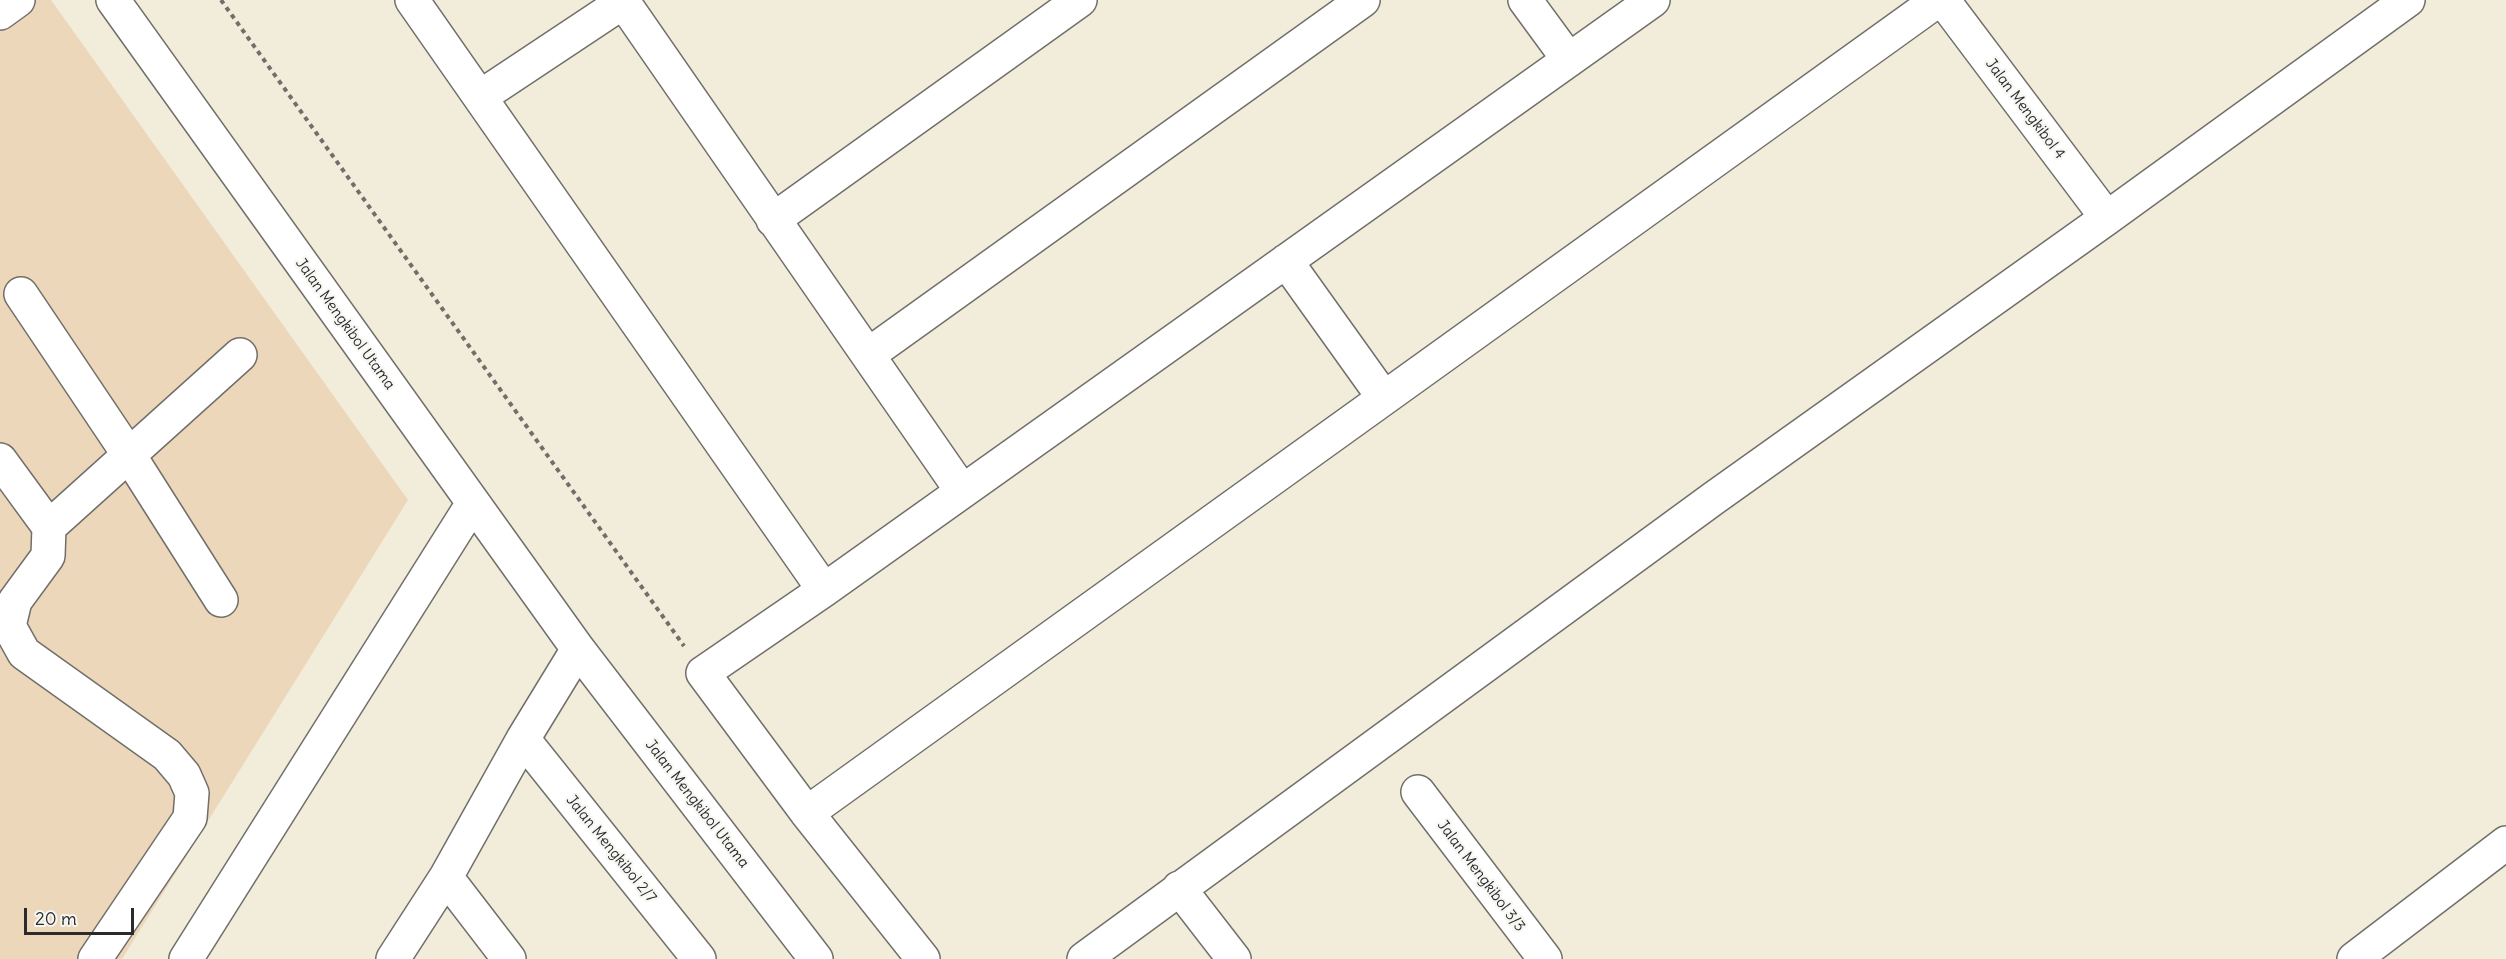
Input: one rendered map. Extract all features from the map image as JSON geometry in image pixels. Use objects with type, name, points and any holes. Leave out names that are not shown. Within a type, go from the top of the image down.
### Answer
[{"type":"street","points":[[0,14],[18,0]]},
{"type":"street","name":"Jalan Mengkibol Utama","points":[[113,0],[578,649],[816,959]]},
{"type":"street","points":[[412,0],[824,590]]},
{"type":"street","points":[[773,220],[1080,0]]},
{"type":"street","points":[[868,355],[1363,0]]},
{"type":"street","points":[[1525,0],[1569,60]]},
{"type":"street","points":[[923,959],[807,813],[703,673],[824,590],[1653,0]]},
{"type":"street","points":[[807,813],[1938,0]]},
{"type":"street","name":"Jalan Mengkibol 4","points":[[1943,0],[2107,218]]},
{"type":"street","points":[[1084,959],[1714,498],[2408,0]]},
{"type":"street","points":[[480,97],[622,1],[962,492]]},
{"type":"street","points":[[1286,261],[1384,398]]},
{"type":"street","points":[[21,294],[129,455],[221,600]]},
{"type":"street","points":[[49,527],[240,355]]},
{"type":"street","points":[[0,460],[49,527],[48,556],[15,601],[9,626],[24,653],[167,755],[184,775],[192,793],[190,818],[95,959]]},
{"type":"street","points":[[186,959],[473,503]]},
{"type":"street","points":[[393,959],[446,877],[523,739],[578,649]]},
{"type":"street","name":"Jalan Mengkibol 2/7","points":[[523,739],[699,959]]},
{"type":"street","name":"Jalan Mengkibol 3/3","points":[[1418,792],[1545,959]]},
{"type":"street","points":[[2371,954],[2506,843]]},
{"type":"street","points":[[446,877],[509,959]]},
{"type":"street","points":[[1179,888],[1233,959]]},
{"type":"path","points":[[221,0],[703,673]]},
{"type":"shaded area","points":[[0,0],[51,0],[408,500],[122,959],[0,959]]}]
